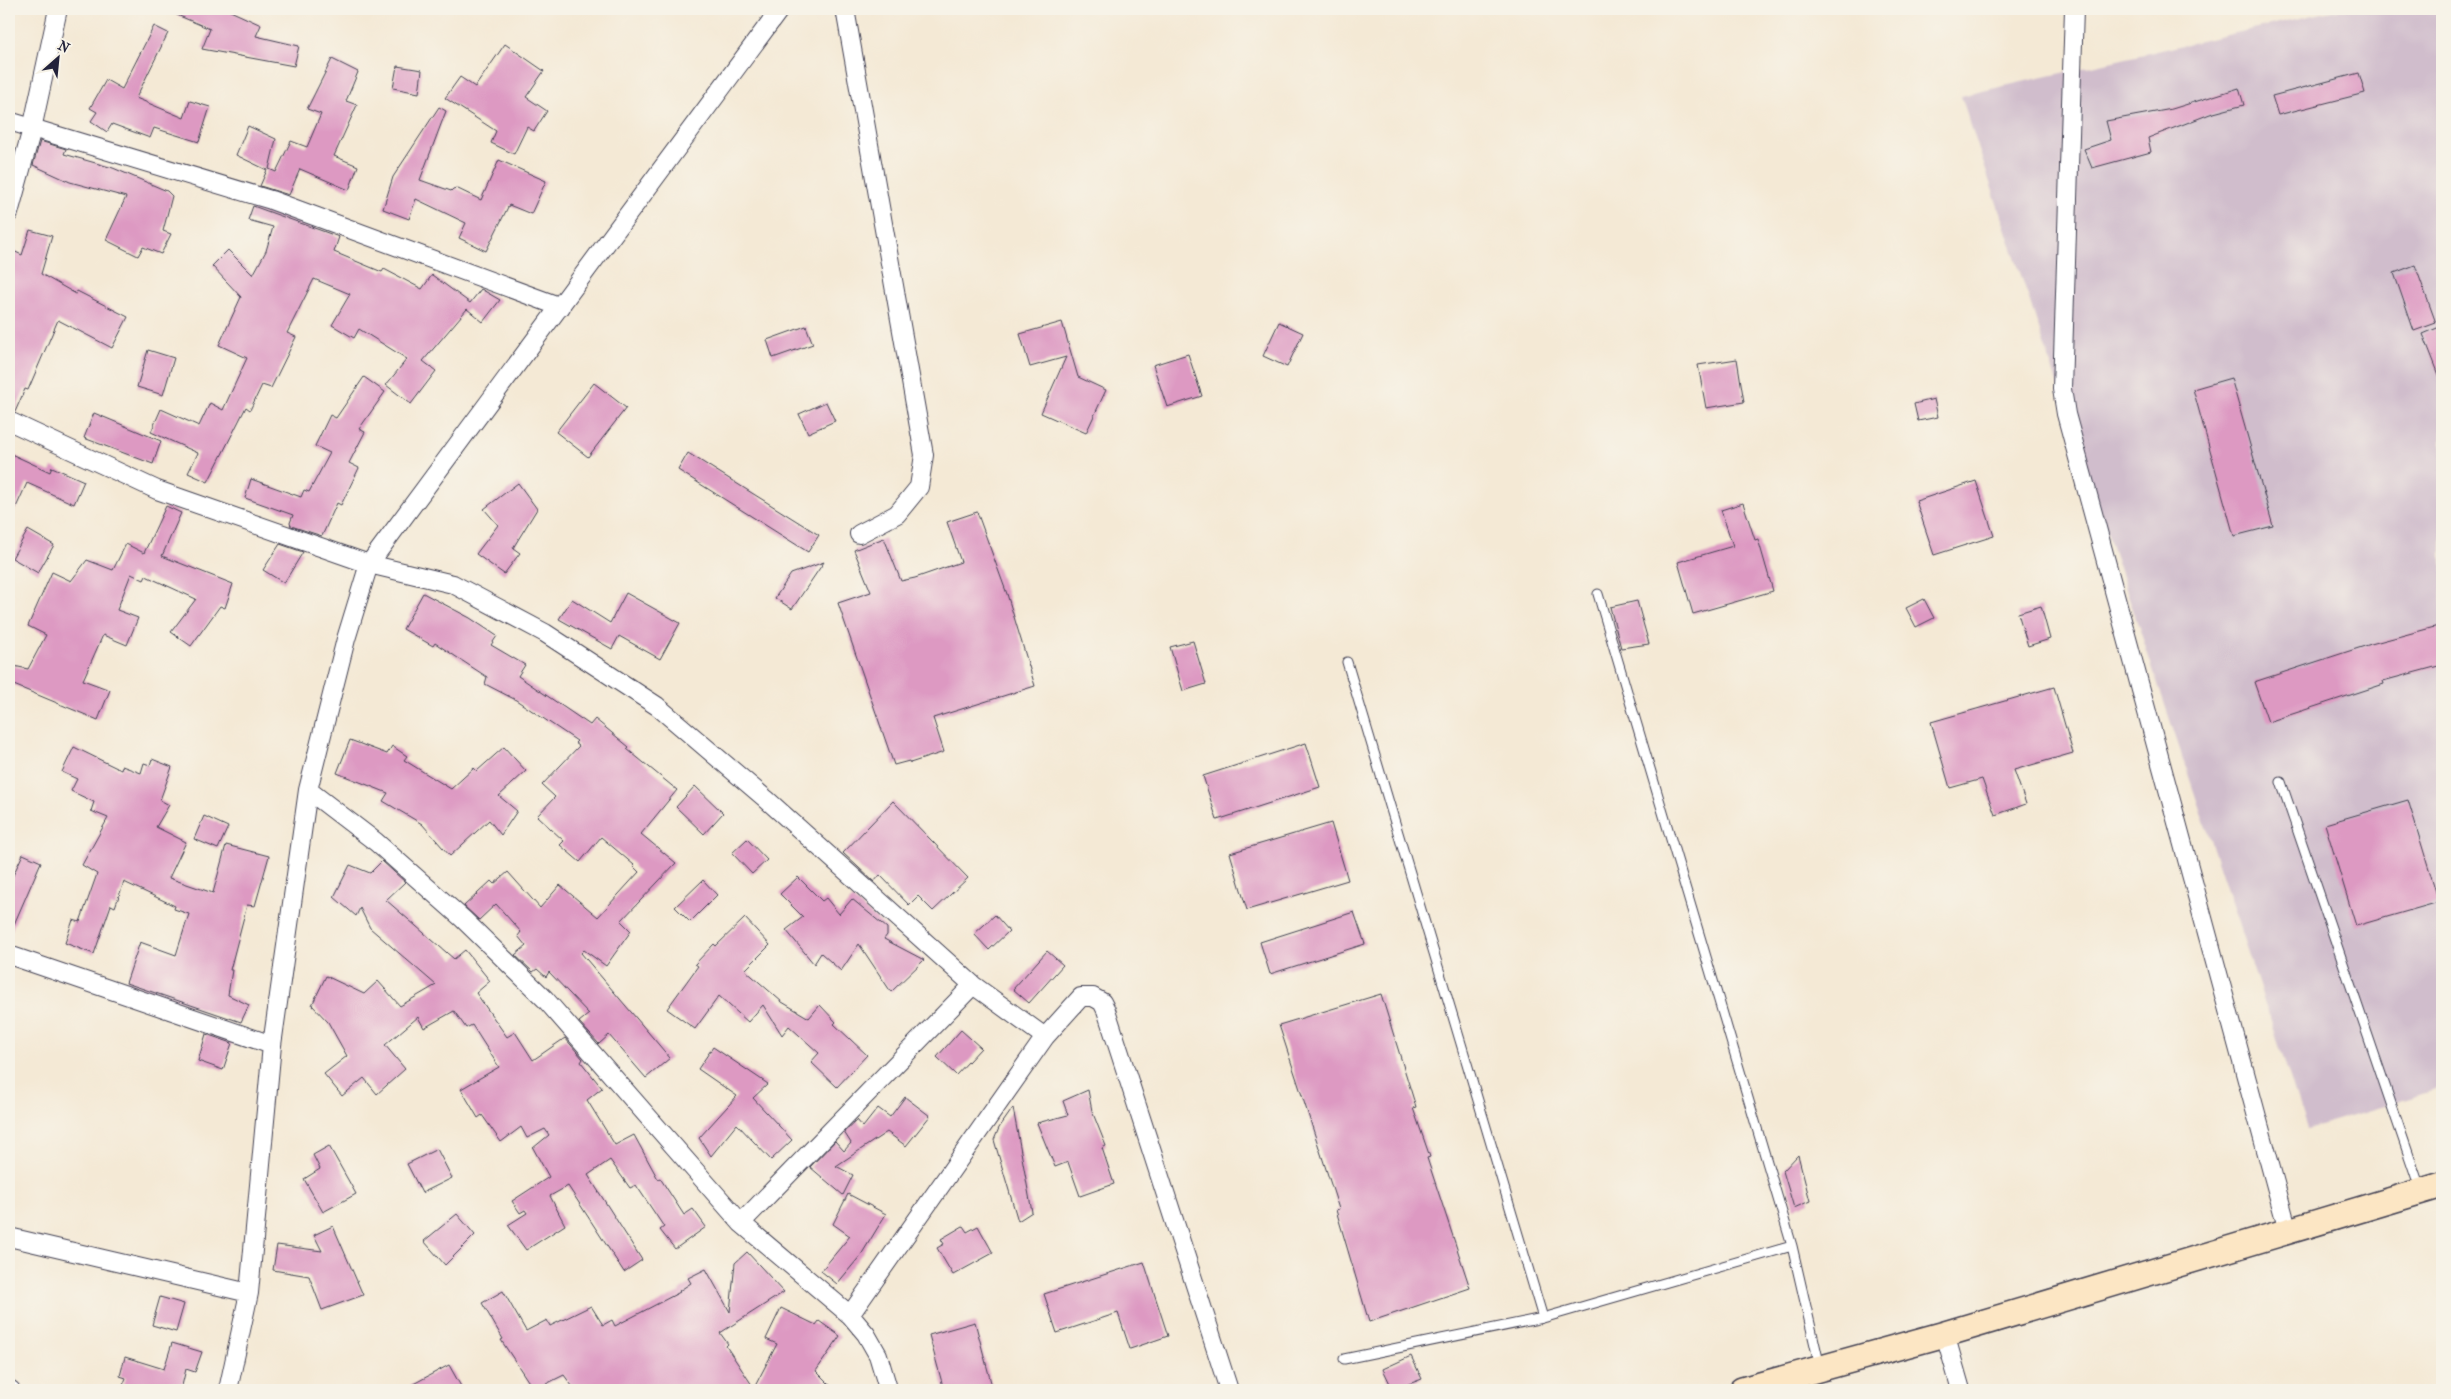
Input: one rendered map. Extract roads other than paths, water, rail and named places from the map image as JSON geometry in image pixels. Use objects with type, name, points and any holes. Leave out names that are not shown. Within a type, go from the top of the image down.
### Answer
[{"type":"main road","points":[[1742,1390],[1945,1334],[2432,1188]]},
{"type":"street","points":[[9,212],[32,128],[58,9]]},
{"type":"street","points":[[228,1390],[249,1293],[272,1045],[308,790],[346,638],[369,564],[780,9]]},
{"type":"street","points":[[845,9],[924,454],[919,487],[898,514],[859,534]]},
{"type":"street","points":[[2074,9],[2062,389],[2066,414],[2288,1231]]},
{"type":"street","points":[[9,121],[271,200],[561,306]]},
{"type":"street","points":[[9,421],[157,490],[369,564],[453,584],[545,634],[657,706],[766,799],[973,985],[1045,1037]]},
{"type":"street","points":[[308,790],[384,848],[463,919],[545,1000],[741,1223],[850,1315],[866,1334],[878,1355],[886,1390]]},
{"type":"street","points":[[9,955],[272,1045]]},
{"type":"street","points":[[741,1223],[973,985]]},
{"type":"street","points":[[850,1315],[1045,1037],[1081,997],[1093,997],[1102,1002],[1229,1390]]},
{"type":"street","points":[[9,1237],[249,1293]]},
{"type":"street","points":[[1945,1334],[1961,1390]]},
{"type":"lane","points":[[1598,594],[1792,1246],[1820,1368]]},
{"type":"lane","points":[[1347,662],[1543,1318]]},
{"type":"lane","points":[[2281,782],[2432,1188]]},
{"type":"lane","points":[[1344,1359],[1543,1318],[1792,1246]]}]
